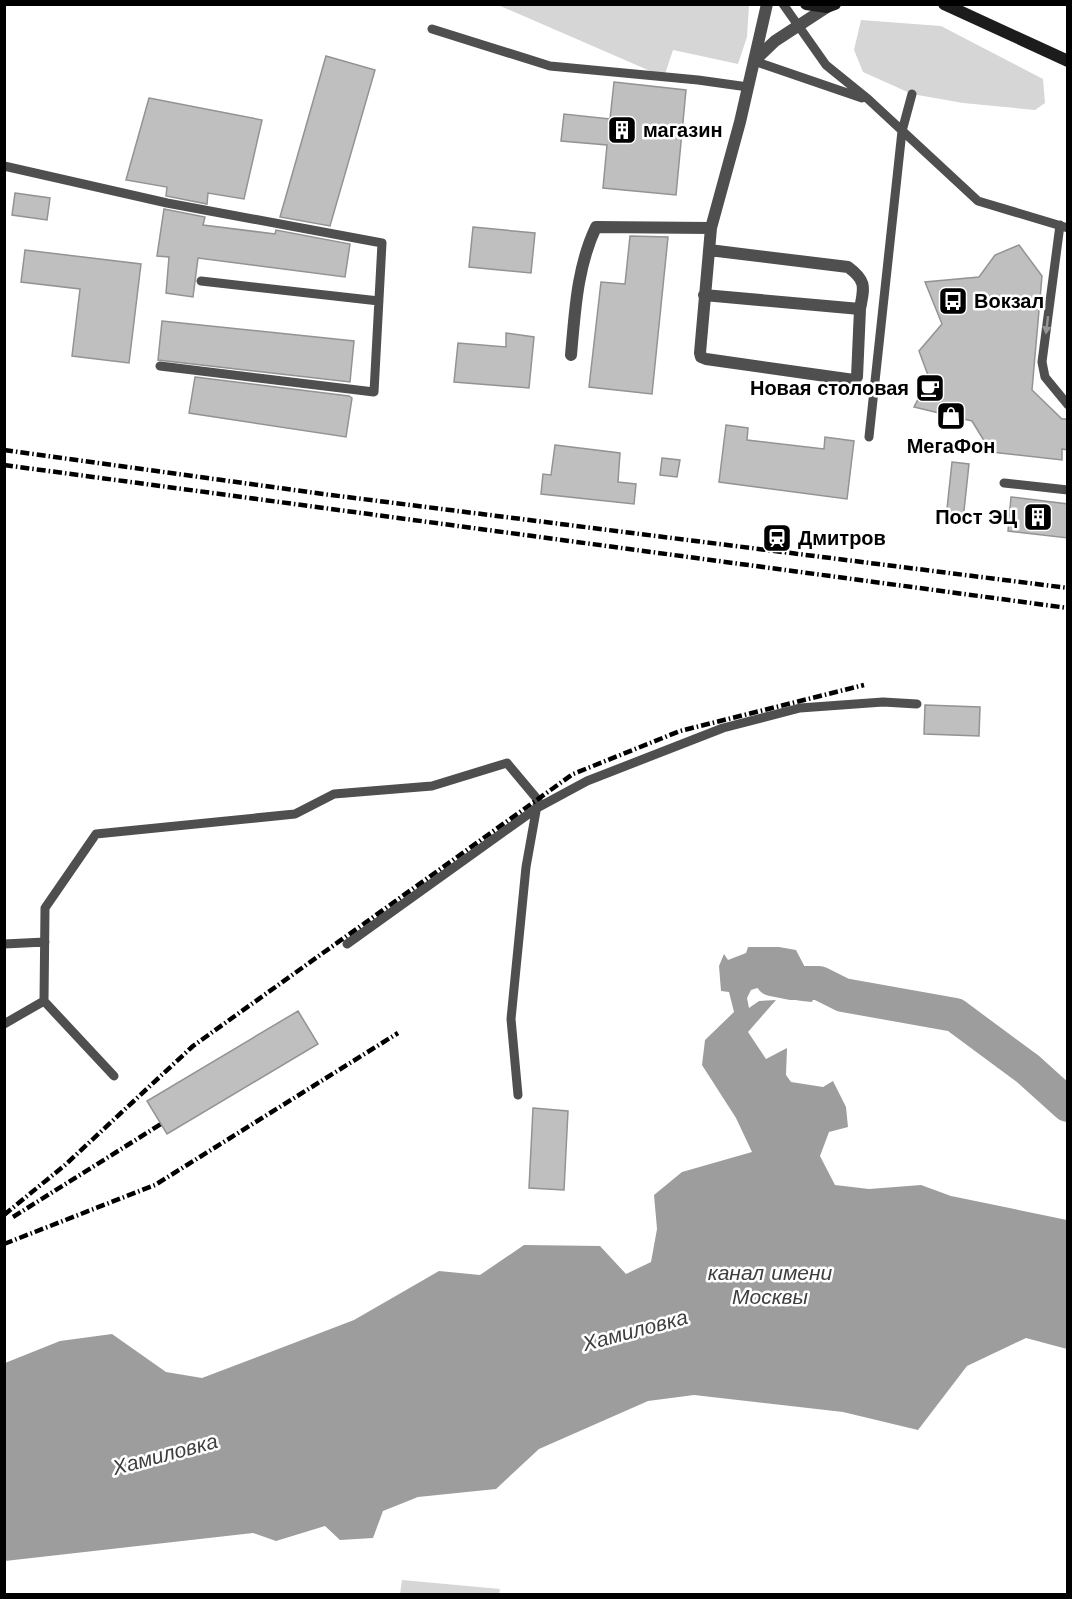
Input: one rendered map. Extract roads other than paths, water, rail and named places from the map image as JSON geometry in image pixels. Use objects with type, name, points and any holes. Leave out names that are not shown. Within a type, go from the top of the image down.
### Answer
[{"type":"main road","points":[[806,4],[831,6]]},
{"type":"main road","points":[[944,4],[1068,61]]},
{"type":"street","points":[[708,250],[848,267],[860,276],[864,286],[860,309],[857,378],[854,380],[701,357],[704,295],[708,250],[711,228],[767,4]]},
{"type":"street","points":[[754,61],[776,41],[831,6]]},
{"type":"street","points":[[572,355],[577,296],[585,250],[596,227],[711,228]]},
{"type":"street","points":[[704,295],[860,309]]},
{"type":"lane","points":[[783,4],[797,27],[826,65],[867,99],[978,201],[1064,226],[1042,363],[1044,377],[1068,405]]},
{"type":"lane","points":[[432,29],[550,66],[748,87]]},
{"type":"lane","points":[[754,61],[867,99]]},
{"type":"lane","points":[[869,437],[902,131],[912,94]]},
{"type":"lane","points":[[4,166],[167,203],[382,243],[374,392],[160,366]]},
{"type":"lane","points":[[201,281],[379,301]]},
{"type":"lane","points":[[1004,483],[1068,489]]},
{"type":"lane","points":[[347,944],[537,807],[587,781],[723,728],[800,708],[884,702],[917,704]]},
{"type":"lane","points":[[114,1076],[44,1001],[45,908],[96,834],[295,814],[334,794],[432,786],[507,763],[538,800],[526,867],[512,1019],[518,1095]]},
{"type":"lane","points":[[4,944],[45,942]]},
{"type":"lane","points":[[4,1024],[44,1001]]},
{"type":"water","name":"канал имени Москвы","points":[[748,947],[779,947],[796,950],[811,979],[819,983],[812,1002],[792,999],[770,987],[751,990],[747,998],[749,1008],[759,1001],[776,1000],[748,1032],[766,1059],[787,1048],[786,1075],[791,1082],[823,1087],[833,1081],[846,1107],[848,1127],[829,1132],[820,1156],[835,1185],[869,1189],[921,1185],[951,1196],[1067,1220],[1067,1349],[1026,1338],[967,1366],[918,1430],[843,1412],[694,1395],[648,1401],[539,1449],[496,1489],[418,1497],[383,1511],[373,1538],[340,1540],[325,1526],[276,1541],[253,1533],[5,1561],[5,1363],[60,1341],[112,1334],[166,1372],[202,1378],[354,1320],[439,1271],[480,1275],[524,1245],[600,1246],[626,1274],[651,1262],[657,1229],[654,1195],[682,1172],[752,1152],[736,1118],[702,1065],[705,1040],[734,1012],[729,992],[721,991],[719,966],[724,954],[728,960],[746,953]]},
{"type":"waterway","name":"Хамиловка","points":[[772,979],[792,983],[819,983],[843,995],[955,1015],[1028,1069],[1068,1105]]},
{"type":"railway","points":[[4,450],[323,494],[1068,588]]},
{"type":"railway","points":[[4,465],[1068,608]]},
{"type":"railway","points":[[4,1215],[65,1165],[193,1046],[573,774],[680,731],[864,685]]},
{"type":"railway","points":[[4,1244],[155,1185],[398,1033]]},
{"type":"railway","points":[[13,1217],[161,1124]]},
{"type":"place","name":"магазин","points":[[622,130]]},
{"type":"place","name":"Вокзал","points":[[953,301]]},
{"type":"place","name":"Новая столовая","points":[[930,388]]},
{"type":"place","name":"МегаФон","points":[[951,416]]},
{"type":"place","name":"Пост ЭЦ","points":[[1038,517]]},
{"type":"place","name":"Дмитров","points":[[777,538]]}]
